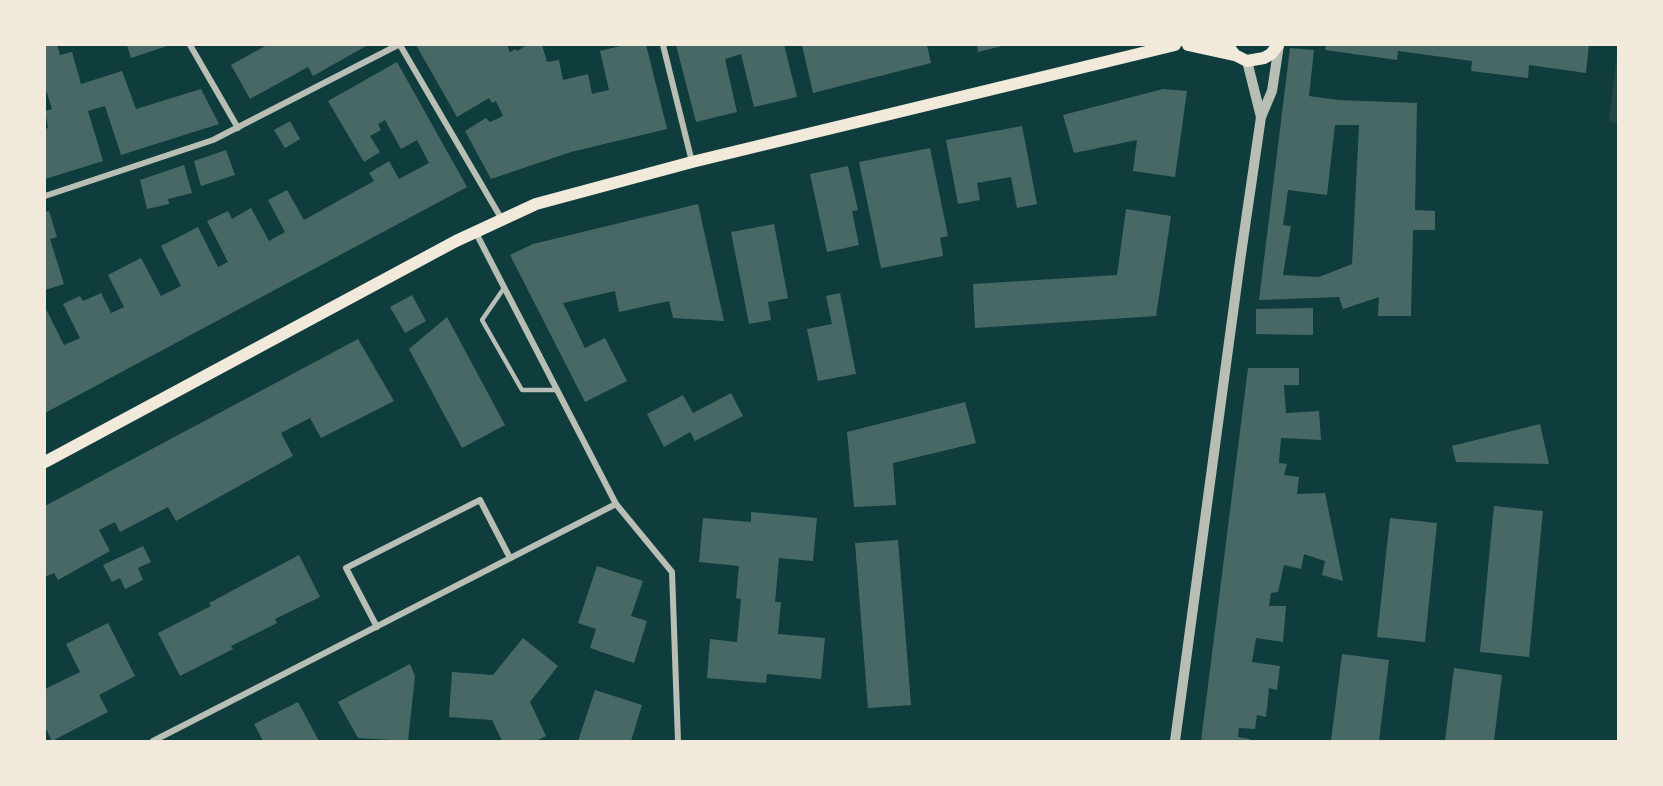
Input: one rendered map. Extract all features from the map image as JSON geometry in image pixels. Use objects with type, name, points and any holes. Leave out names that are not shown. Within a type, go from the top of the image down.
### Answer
[{"type":"main road","points":[[45,462],[474,231],[536,204],[692,162],[1175,45]]},
{"type":"main road","points":[[1188,45],[1231,50],[1247,61],[1264,58],[1271,54],[1278,45]]},
{"type":"street","points":[[190,45],[238,128]]},
{"type":"street","points":[[45,196],[213,140],[399,45],[501,218]]},
{"type":"street","points":[[663,45],[692,162]]},
{"type":"street","points":[[1175,741],[1261,117],[1272,91],[1278,45]]},
{"type":"street","points":[[1247,61],[1261,117]]},
{"type":"street","points":[[474,231],[616,504],[672,572],[678,741]]},
{"type":"street","points":[[377,627],[346,568],[480,500],[510,558]]},
{"type":"street","points":[[153,741],[616,504]]},
{"type":"lane","points":[[504,288],[482,320],[522,390],[557,390]]},
{"type":"shaded area","points":[[1618,45],[1618,124],[1609,121]]},
{"type":"building","points":[[45,45],[57,45],[60,55],[72,52],[81,84],[122,71],[136,109],[201,89],[219,124],[121,155],[105,106],[88,111],[103,161],[45,179],[45,129],[48,128],[45,111],[52,109],[45,87]]},
{"type":"building","points":[[127,45],[170,45],[131,58]]},
{"type":"building","points":[[267,45],[368,45],[313,76],[308,67],[250,99],[231,65]]},
{"type":"building","points":[[416,45],[507,45],[510,52],[527,45],[542,45],[547,62],[559,60],[563,80],[588,74],[592,94],[609,90],[600,51],[625,45],[646,45],[667,129],[571,152],[491,179],[465,131],[486,118],[490,122],[503,116],[496,101],[492,103],[489,98],[457,117]]},
{"type":"building","points":[[676,45],[784,45],[797,97],[754,107],[741,54],[725,59],[737,112],[696,122]]},
{"type":"building","points":[[802,45],[927,45],[931,63],[813,93]]},
{"type":"building","points":[[977,45],[1002,45],[1002,46],[978,52]]},
{"type":"building","points":[[1326,45],[1589,45],[1586,73],[1529,65],[1528,78],[1471,71],[1472,61],[1398,51],[1397,60],[1325,50]]},
{"type":"building","points":[[1290,48],[1314,50],[1309,96],[1338,100],[1417,103],[1415,210],[1435,211],[1435,230],[1413,230],[1411,316],[1378,316],[1379,297],[1343,309],[1339,297],[1259,300]],"holes":[[[1335,125],[1359,125],[1352,264],[1319,277],[1283,275],[1291,226],[1283,225],[1288,190],[1327,195]]]},
{"type":"building","points":[[397,62],[467,187],[45,413],[45,307],[64,345],[80,338],[63,304],[80,296],[83,301],[101,293],[111,313],[124,307],[108,275],[141,258],[161,296],[181,286],[161,246],[198,227],[218,267],[228,262],[207,221],[228,211],[232,219],[251,208],[269,241],[285,232],[268,200],[287,190],[304,220],[374,181],[369,173],[389,161],[399,179],[429,163],[417,140],[401,149],[385,120],[378,124],[381,130],[370,136],[380,152],[364,162],[328,101]]},
{"type":"building","points":[[1163,89],[1187,91],[1175,177],[1133,171],[1137,140],[1074,153],[1063,115]]},
{"type":"building","points":[[290,121],[300,139],[285,148],[274,130]]},
{"type":"building","points":[[1022,126],[1037,204],[1017,208],[1011,177],[977,183],[980,200],[958,204],[946,140]]},
{"type":"building","points":[[930,148],[948,236],[940,238],[943,256],[881,268],[859,162]]},
{"type":"building","points":[[226,150],[235,175],[201,186],[194,161]]},
{"type":"building","points":[[184,165],[192,193],[168,199],[169,204],[147,209],[140,180]]},
{"type":"building","points":[[848,166],[858,210],[852,211],[859,245],[827,252],[810,174]]},
{"type":"building","points":[[698,204],[724,321],[673,318],[669,301],[619,312],[615,291],[563,303],[585,348],[605,338],[627,381],[585,402],[510,255],[533,244]]},
{"type":"building","points":[[1126,209],[1171,216],[1156,316],[975,328],[973,284],[1117,275]]},
{"type":"building","points":[[49,211],[57,237],[50,239],[64,284],[45,290],[45,212]]},
{"type":"building","points":[[774,224],[788,298],[768,302],[771,320],[749,324],[731,232]]},
{"type":"building","points":[[840,293],[856,374],[818,381],[807,329],[832,324],[826,296]]},
{"type":"building","points":[[412,295],[426,321],[405,333],[390,307]]},
{"type":"building","points":[[1313,308],[1313,335],[1256,334],[1256,309]]},
{"type":"building","points":[[447,317],[505,425],[462,448],[409,349]]},
{"type":"building","points":[[358,339],[394,401],[321,438],[310,418],[281,433],[293,456],[176,521],[168,507],[120,532],[115,522],[99,530],[110,551],[58,580],[54,573],[45,577],[45,506]]},
{"type":"building","points":[[1248,368],[1299,368],[1299,385],[1284,385],[1286,413],[1319,411],[1321,440],[1281,438],[1279,463],[1287,464],[1284,475],[1299,477],[1297,494],[1325,493],[1343,581],[1322,575],[1325,561],[1304,554],[1301,569],[1284,565],[1278,592],[1271,593],[1269,606],[1286,606],[1283,642],[1256,638],[1252,662],[1280,666],[1277,690],[1269,688],[1266,717],[1257,715],[1255,729],[1239,728],[1238,737],[1250,739],[1249,741],[1201,741]]},
{"type":"building","points":[[731,393],[743,416],[695,441],[690,432],[664,447],[647,414],[683,395],[693,413]]},
{"type":"building","points":[[965,402],[976,443],[893,463],[896,505],[854,507],[847,432]]},
{"type":"building","points":[[1540,424],[1549,464],[1456,462],[1452,446]]},
{"type":"building","points":[[1494,506],[1543,511],[1529,657],[1480,652]]},
{"type":"building","points":[[751,512],[817,518],[813,561],[779,558],[775,602],[781,602],[778,634],[825,638],[821,679],[767,674],[766,683],[707,678],[710,639],[737,642],[741,599],[736,598],[739,566],[699,562],[703,518],[751,522]]},
{"type":"building","points":[[1390,518],[1437,523],[1425,642],[1377,637]]},
{"type":"building","points":[[898,540],[911,705],[868,708],[855,543]]},
{"type":"building","points":[[143,546],[151,562],[138,568],[143,580],[125,589],[120,578],[112,582],[103,565]]},
{"type":"building","points":[[299,555],[320,597],[275,619],[277,623],[231,646],[233,649],[180,676],[158,633],[211,606],[209,603]]},
{"type":"building","points":[[597,566],[643,581],[631,616],[647,621],[634,663],[590,648],[596,629],[578,623]]},
{"type":"building","points":[[108,623],[135,676],[99,695],[108,712],[52,741],[45,727],[45,689],[80,672],[66,644]]},
{"type":"building","points":[[523,638],[558,666],[530,702],[546,736],[536,741],[502,741],[492,720],[449,717],[452,672],[493,675]]},
{"type":"building","points":[[1342,654],[1389,660],[1379,741],[1331,741]]},
{"type":"building","points":[[410,664],[415,676],[408,741],[358,738],[338,702]]},
{"type":"building","points":[[1454,668],[1502,675],[1494,741],[1445,741]]},
{"type":"building","points":[[595,690],[642,705],[631,741],[578,741]]},
{"type":"building","points":[[298,702],[319,741],[263,741],[254,724]]}]
